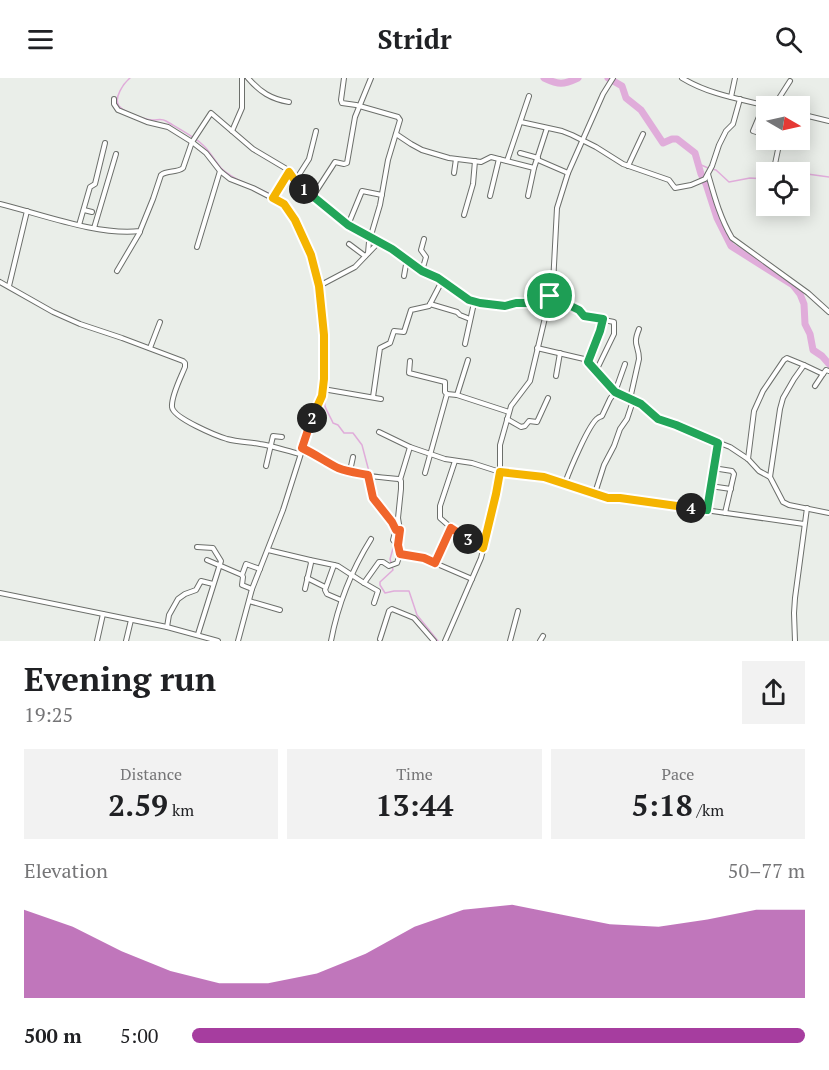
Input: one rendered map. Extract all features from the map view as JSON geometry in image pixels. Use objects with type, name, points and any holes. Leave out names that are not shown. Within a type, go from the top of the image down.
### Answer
[{"type":"street","points":[[232,131],[242,108],[242,78]]},
{"type":"street","points":[[248,78],[257,88],[275,100],[289,102]]},
{"type":"street","points":[[344,78],[342,102],[398,117],[400,120],[388,160],[367,255]]},
{"type":"street","points":[[313,196],[335,162],[347,163],[355,117],[371,78]]},
{"type":"street","points":[[682,78],[707,91],[756,103]]},
{"type":"street","points":[[731,97],[735,78]]},
{"type":"street","points":[[445,641],[481,558],[496,494],[500,472],[500,445],[509,412],[520,392],[530,381],[554,274],[557,208],[568,173],[611,80]]},
{"type":"street","points":[[780,96],[790,81]]},
{"type":"street","points":[[507,161],[529,96]]},
{"type":"street","points":[[114,99],[118,110],[147,122],[168,127],[193,140],[207,153],[220,171],[233,181],[274,197],[284,204],[295,220],[311,255],[321,286],[325,389],[302,448],[283,510],[252,589],[238,641]]},
{"type":"street","points":[[521,122],[562,131],[583,140],[628,166],[669,180],[675,188],[703,180],[712,166],[722,138],[734,121],[740,99]]},
{"type":"street","points":[[117,271],[140,231],[160,175],[183,168],[193,140],[211,113],[253,149],[282,165],[296,182],[348,225],[392,249],[422,271],[442,281],[474,303],[505,306],[531,303],[548,308]]},
{"type":"street","points":[[810,116],[829,121]]},
{"type":"street","points":[[528,196],[547,128]]},
{"type":"street","points":[[296,182],[309,159],[316,131]]},
{"type":"street","points":[[396,134],[422,150],[441,156],[481,162],[489,157],[534,168]]},
{"type":"street","points":[[628,166],[643,134]]},
{"type":"street","points":[[79,225],[90,187],[95,184],[105,143]]},
{"type":"street","points":[[520,153],[568,173]]},
{"type":"street","points":[[94,228],[116,154]]},
{"type":"street","points":[[454,173],[456,159]]},
{"type":"street","points":[[490,196],[499,159]]},
{"type":"street","points":[[464,215],[475,161]]},
{"type":"street","points":[[197,247],[220,171]]},
{"type":"street","points":[[274,197],[289,172]]},
{"type":"street","points":[[708,173],[723,221],[732,238],[808,293],[829,312]]},
{"type":"street","points":[[348,225],[362,191],[382,195]]},
{"type":"street","points":[[87,196],[95,198]]},
{"type":"street","points":[[0,204],[94,228],[140,231]]},
{"type":"street","points":[[84,210],[92,212]]},
{"type":"street","points":[[9,286],[27,211]]},
{"type":"street","points":[[422,271],[426,257],[421,250],[424,239]]},
{"type":"street","points":[[321,286],[355,267],[378,243]]},
{"type":"street","points":[[349,244],[367,255]]},
{"type":"street","points":[[404,276],[407,260]]},
{"type":"street","points":[[373,397],[380,348],[390,343],[394,331],[403,332],[411,310],[430,304],[442,281]]},
{"type":"street","points":[[0,282],[53,312],[80,324],[150,348],[185,363],[172,406],[174,412],[202,429],[224,438],[300,454]]},
{"type":"street","points":[[550,296],[579,310],[584,316],[614,322],[614,334],[596,371]]},
{"type":"street","points":[[465,344],[474,303]]},
{"type":"street","points":[[430,304],[457,312],[470,319]]},
{"type":"street","points":[[588,362],[603,319]]},
{"type":"street","points":[[150,348],[160,322]]},
{"type":"street","points":[[595,493],[604,465],[627,419],[639,359],[635,343],[639,330]]},
{"type":"street","points":[[537,348],[579,357],[588,362],[615,392],[641,404],[658,419],[730,447],[770,477],[783,502],[829,513]]},
{"type":"street","points":[[556,376],[560,353]]},
{"type":"street","points":[[748,459],[754,411],[763,391],[784,360],[791,359],[823,374]]},
{"type":"street","points":[[457,395],[468,360]]},
{"type":"street","points":[[410,362],[409,373],[446,382],[447,394],[425,473]]},
{"type":"street","points":[[565,483],[571,466],[596,418],[602,417],[615,392],[625,364]]},
{"type":"street","points":[[770,477],[783,398],[804,365]]},
{"type":"street","points":[[815,386],[824,371],[829,371]]},
{"type":"street","points":[[325,389],[381,399]]},
{"type":"street","points":[[447,394],[457,395],[509,412]]},
{"type":"street","points":[[507,419],[521,427],[529,421],[537,422],[548,398]]},
{"type":"street","points":[[379,432],[429,454],[500,472],[535,475],[608,498],[804,524]]},
{"type":"street","points":[[266,466],[273,436],[282,437]]},
{"type":"street","points":[[707,510],[712,468],[718,443]]},
{"type":"street","points":[[364,583],[382,562],[388,566],[395,564],[400,554],[393,540],[398,530],[402,484],[400,480],[410,447]]},
{"type":"street","points":[[302,448],[336,467],[400,480]]},
{"type":"street","points":[[350,471],[353,457]]},
{"type":"street","points":[[455,460],[439,514],[440,518],[451,528],[483,548]]},
{"type":"street","points":[[712,468],[733,472],[734,475],[725,513]]},
{"type":"street","points":[[369,475],[373,498],[398,530]]},
{"type":"street","points":[[710,486],[731,489]]},
{"type":"street","points":[[795,641],[794,613],[807,508]]},
{"type":"street","points":[[435,563],[451,528]]},
{"type":"street","points":[[331,641],[341,600],[351,574],[371,539]]},
{"type":"street","points":[[197,547],[213,548],[222,561],[198,634]]},
{"type":"street","points":[[267,550],[338,566],[378,591],[374,603]]},
{"type":"street","points":[[400,554],[424,558],[472,579]]},
{"type":"street","points":[[207,560],[242,575]]},
{"type":"street","points":[[304,589],[310,560]]},
{"type":"street","points":[[252,589],[242,585],[242,575],[246,564],[260,569]]},
{"type":"street","points":[[334,565],[325,587],[327,594],[341,600]]},
{"type":"street","points":[[307,578],[325,587]]},
{"type":"street","points":[[167,627],[169,615],[180,597],[196,590],[201,581],[213,584]]},
{"type":"street","points":[[0,593],[167,627],[218,641]]},
{"type":"street","points":[[249,601],[280,610]]},
{"type":"street","points":[[380,639],[389,611],[392,609],[414,618],[434,641]]},
{"type":"street","points":[[510,641],[518,611]]},
{"type":"street","points":[[97,641],[103,614]]},
{"type":"street","points":[[126,641],[131,620]]},
{"type":"street","points":[[540,641],[543,636]]},
{"type":"waterway","points":[[130,78],[118,95],[119,106],[125,111],[149,120],[164,120],[186,133],[204,146],[232,177],[245,183]]},
{"type":"waterway","points":[[544,78],[561,83],[578,78]]},
{"type":"waterway","points":[[608,78],[622,86],[626,98],[641,110],[663,143],[677,139],[695,153],[717,218],[731,246],[793,285],[804,304],[805,324],[810,334],[813,350],[829,364]]},
{"type":"waterway","points":[[699,164],[716,170],[729,182],[756,178]]},
{"type":"waterway","points":[[810,174],[829,177]]},
{"type":"waterway","points":[[255,187],[272,195]]},
{"type":"waterway","points":[[276,197],[290,208],[299,222],[311,249],[321,281],[326,330],[325,406],[333,423],[338,425],[344,433],[353,433],[362,445],[372,483],[395,522],[398,532]]},
{"type":"waterway","points":[[394,545],[390,559],[393,570],[380,582],[380,585],[385,593],[409,591],[417,615],[438,641]]},
{"type":"route","points":[[289,172],[296,182],[348,225],[392,249],[422,271],[438,278],[474,303],[505,306],[531,303],[548,308],[550,296],[579,310],[584,316],[603,319],[588,362],[615,392],[641,404],[658,419],[718,443],[712,468],[707,510],[608,498],[544,477],[500,472],[483,548],[451,528],[435,563],[424,558],[400,554],[398,545],[400,530],[396,530],[373,498],[368,475],[336,467],[302,448],[322,396],[324,379],[325,351],[319,286],[311,255],[295,220],[284,204],[273,198],[289,172]]}]
